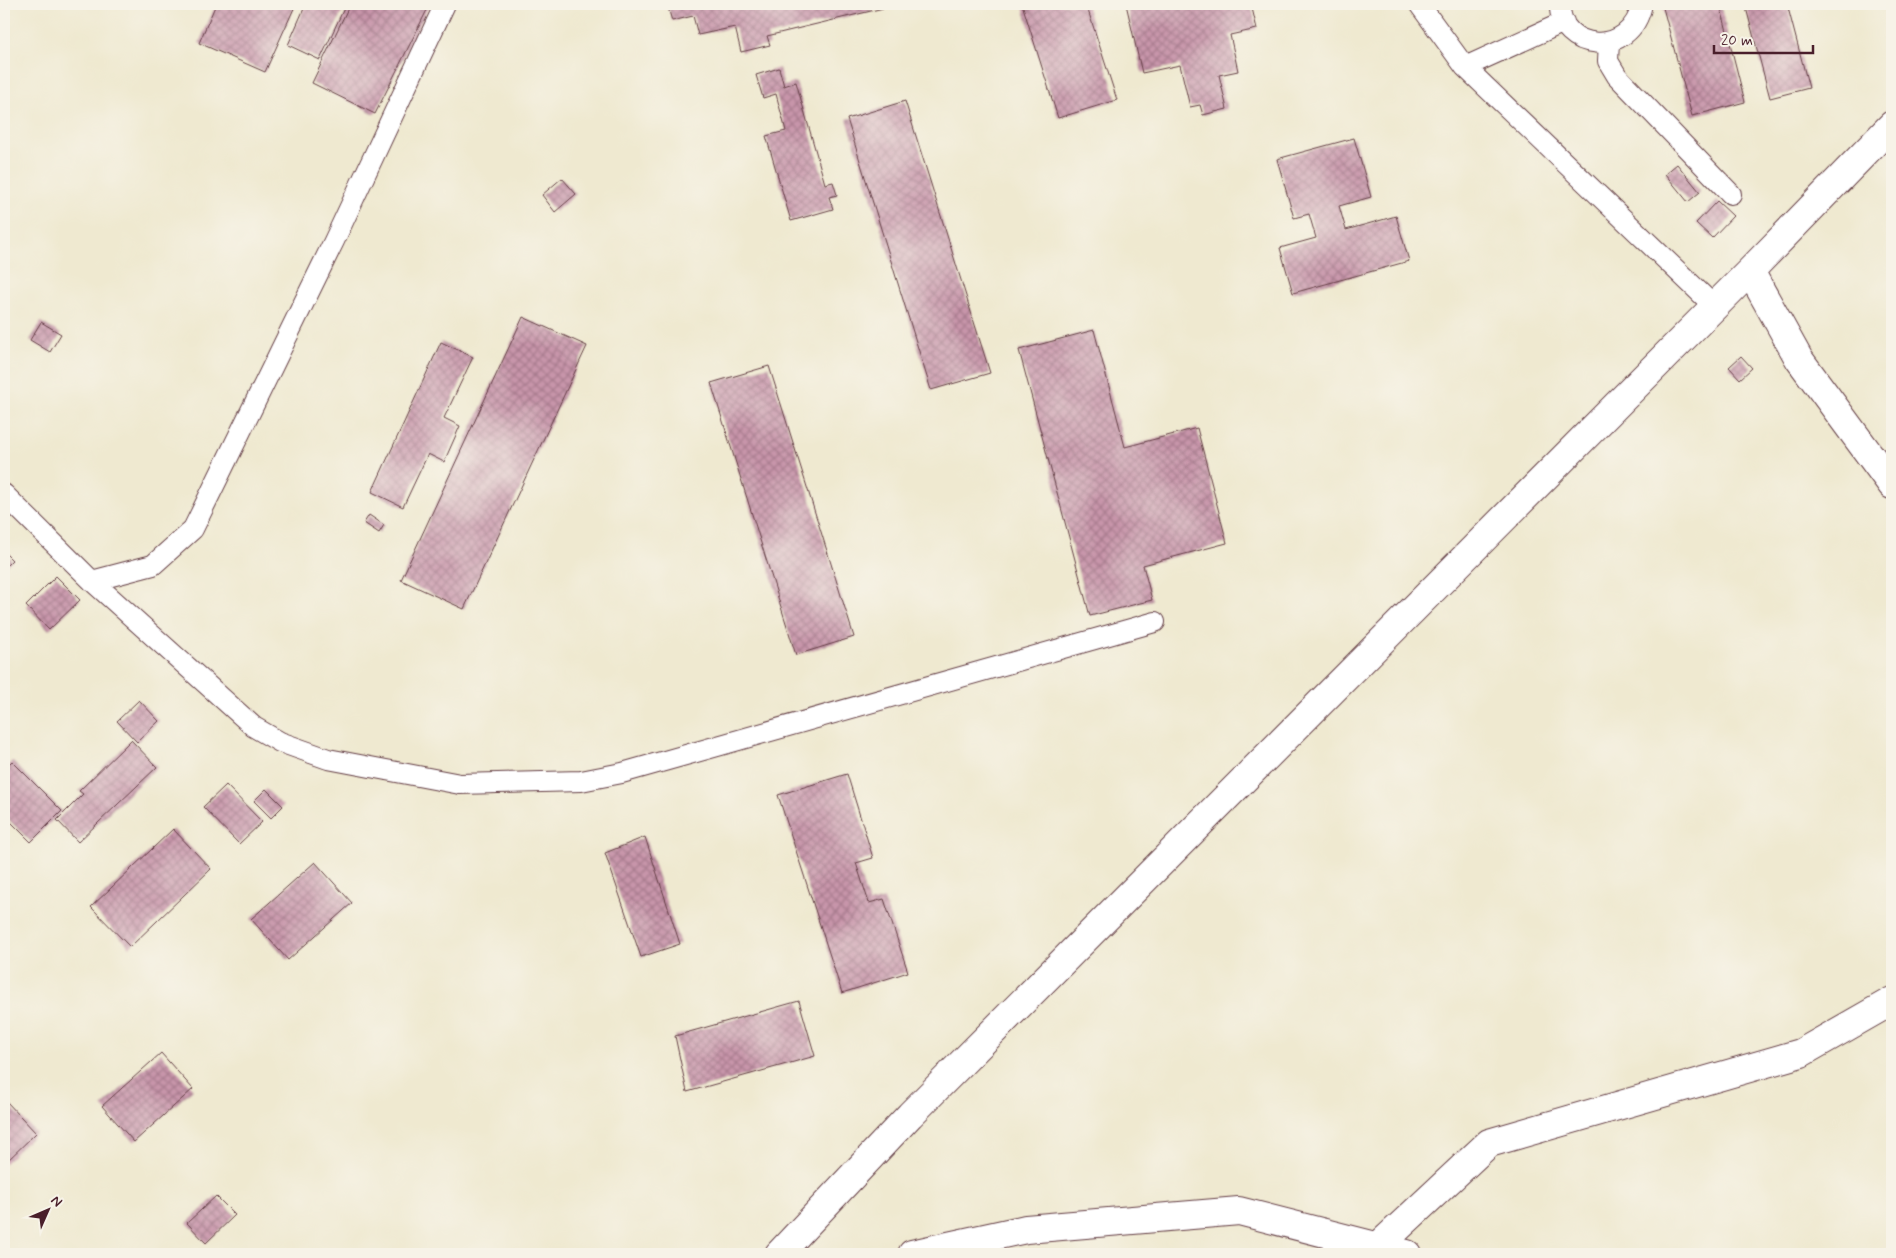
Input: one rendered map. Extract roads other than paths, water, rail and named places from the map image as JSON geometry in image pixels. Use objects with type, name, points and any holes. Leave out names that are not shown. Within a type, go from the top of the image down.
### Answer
[{"type":"street","points":[[779,1254],[910,1115],[1750,271],[1892,125]]},
{"type":"street","points":[[1750,271],[1799,359],[1892,485]]},
{"type":"street","points":[[1373,1251],[1489,1142],[1801,1053],[1892,1001]]},
{"type":"street","points":[[912,1254],[1026,1229],[1239,1210],[1373,1251],[1407,1254]]},
{"type":"lane","points":[[92,581],[153,565],[192,529],[334,241],[445,4]]},
{"type":"lane","points":[[1419,4],[1466,67],[1714,306]]},
{"type":"lane","points":[[1466,67],[1562,13],[1572,33],[1585,40],[1609,42],[1621,38],[1631,30],[1638,20],[1642,4]]},
{"type":"lane","points":[[1609,42],[1608,61],[1617,76],[1730,194]]},
{"type":"lane","points":[[4,494],[92,581],[254,728],[280,742],[328,760],[460,784],[581,780],[622,772],[1155,622]]}]
